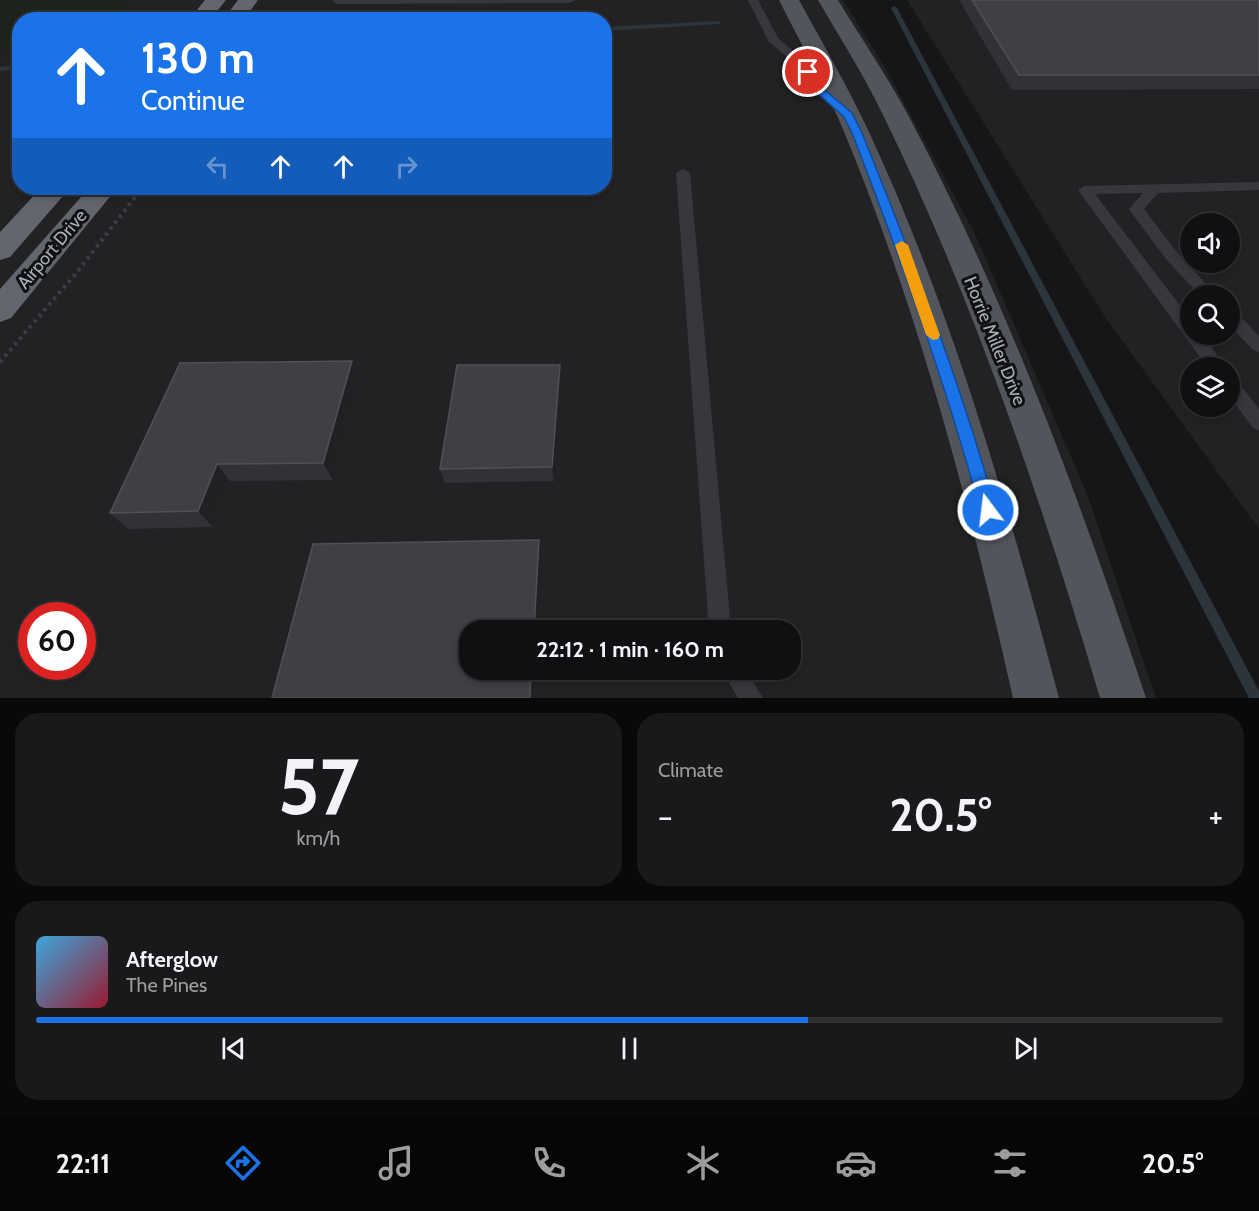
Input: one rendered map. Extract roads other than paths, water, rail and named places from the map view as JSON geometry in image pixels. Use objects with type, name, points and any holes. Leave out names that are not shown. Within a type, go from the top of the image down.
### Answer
[{"type":"highway","points":[[206,12],[216,0]]},
{"type":"highway","name":"Airport Drive","points":[[0,250],[50,195]]},
{"type":"highway","name":"Airport Drive","points":[[0,310],[97,195]]},
{"type":"main road","points":[[789,0],[848,115],[908,260],[971,449],[1010,591],[1036,698]]},
{"type":"main road","name":"Horrie Miller Drive","points":[[828,0],[903,128],[961,258],[1043,457],[1089,586],[1123,698]]},
{"type":"lane","points":[[336,1],[570,0]]},
{"type":"lane","points":[[753,0],[773,40],[805,66],[816,87],[848,115]]},
{"type":"lane","points":[[683,173],[719,620]]},
{"type":"lane","points":[[1180,317],[1084,190],[1259,186]]},
{"type":"lane","points":[[1156,187],[1136,209],[1171,255],[1200,285]]},
{"type":"lane","points":[[1240,326],[1259,346]]},
{"type":"lane","points":[[1240,397],[1259,423]]},
{"type":"lane","points":[[740,680],[752,698]]},
{"type":"waterway","points":[[894,8],[1256,698]]},
{"type":"waterway","points":[[612,29],[718,23]]},
{"type":"waterway","points":[[0,69],[12,68]]}]
